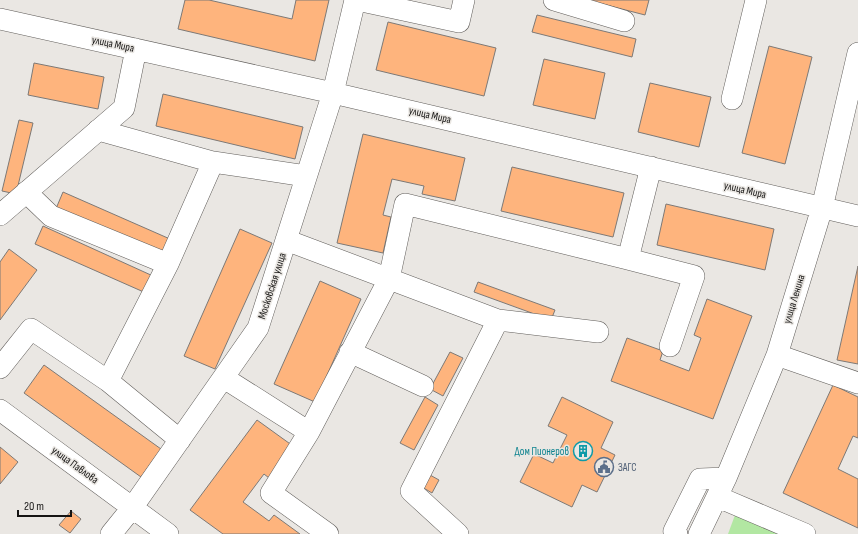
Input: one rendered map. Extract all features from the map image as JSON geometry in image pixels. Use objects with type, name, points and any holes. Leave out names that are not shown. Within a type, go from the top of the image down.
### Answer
[{"type":"street","points":[[356,0],[459,22],[464,0]]},
{"type":"street","name":"Московская улица","points":[[111,534],[132,508],[258,328],[333,93],[356,0]]},
{"type":"street","points":[[554,0],[624,21]]},
{"type":"street","points":[[732,100],[756,0]]},
{"type":"street","name":"улица Мира","points":[[0,19],[333,93],[858,216]]},
{"type":"street","points":[[0,215],[124,108],[136,49]]},
{"type":"street","name":"улица Ленина","points":[[699,534],[718,497],[777,355],[822,208],[858,53]]},
{"type":"street","points":[[98,130],[213,162],[306,176]]},
{"type":"street","points":[[108,381],[168,264],[213,162]]},
{"type":"street","points":[[628,259],[650,167]]},
{"type":"street","points":[[26,192],[51,216],[168,264]]},
{"type":"street","points":[[328,534],[271,492],[309,432],[388,279],[405,204],[694,276],[670,346]]},
{"type":"street","points":[[286,240],[498,320],[598,332]]},
{"type":"street","points":[[458,534],[411,491],[498,320]]},
{"type":"street","points":[[0,368],[31,328],[108,381],[180,440]]},
{"type":"street","points":[[350,352],[423,386]]},
{"type":"street","points":[[777,355],[858,383]]},
{"type":"street","points":[[224,378],[309,432]]},
{"type":"street","name":"улица Павлова","points":[[0,410],[168,534]]},
{"type":"street","points":[[677,534],[674,531],[700,479],[726,478]]},
{"type":"street","points":[[718,497],[805,534]]},
{"type":"green space","points":[[735,515],[780,534],[728,534]]},
{"type":"building","points":[[185,0],[209,0],[292,19],[296,0],[329,0],[315,61],[178,29]]},
{"type":"building","points":[[587,0],[649,0],[645,15]]},
{"type":"building","points":[[537,15],[636,39],[632,57],[532,32]]},
{"type":"building","points":[[388,22],[496,48],[484,96],[376,70]]},
{"type":"building","points":[[769,46],[812,57],[785,164],[742,153]]},
{"type":"building","points":[[544,59],[605,73],[595,119],[533,105]]},
{"type":"building","points":[[34,63],[104,77],[98,109],[28,95]]},
{"type":"building","points":[[650,83],[711,97],[699,147],[638,132]]},
{"type":"building","points":[[163,94],[303,127],[295,159],[156,126]]},
{"type":"building","points":[[19,120],[33,123],[16,194],[2,191]]},
{"type":"building","points":[[363,134],[465,158],[455,201],[422,194],[424,186],[392,179],[383,215],[391,217],[383,253],[337,243]]},
{"type":"building","points":[[512,167],[624,193],[613,237],[501,211]]},
{"type":"building","points":[[63,192],[170,239],[162,258],[55,211]]},
{"type":"building","points":[[666,204],[774,229],[765,270],[657,245]]},
{"type":"building","points":[[43,226],[153,276],[146,293],[35,244]]},
{"type":"building","points":[[240,229],[272,243],[215,369],[184,356]]},
{"type":"building","points":[[9,249],[37,270],[0,320],[0,262]]},
{"type":"building","points":[[858,266],[858,364],[837,360]]},
{"type":"building","points":[[320,281],[361,299],[315,402],[274,384]]},
{"type":"building","points":[[478,282],[555,310],[551,320],[474,292]]},
{"type":"building","points":[[707,299],[752,316],[713,419],[611,381],[627,338],[663,351],[660,360],[689,371],[701,338],[694,335]]},
{"type":"building","points":[[450,352],[463,358],[443,396],[430,389]]},
{"type":"building","points":[[44,365],[161,449],[141,477],[24,393]]},
{"type":"building","points":[[833,385],[858,397],[858,438],[853,436],[838,469],[858,479],[858,528],[783,493]]},
{"type":"building","points":[[425,397],[438,405],[414,450],[400,443]]},
{"type":"building","name":"Дом Пионеров","points":[[562,397],[613,422],[601,448],[615,455],[597,492],[582,485],[572,507],[520,482],[534,454],[553,463],[567,435],[548,426]]},
{"type":"building","points":[[257,420],[293,446],[269,478],[264,474],[243,502],[269,521],[274,515],[300,534],[223,534],[190,510]]},
{"type":"building","points":[[0,447],[18,462],[0,484]]},
{"type":"building","points":[[430,475],[439,480],[432,493],[422,487]]},
{"type":"building","points":[[71,511],[81,519],[70,533],[59,525]]},
{"type":"place","name":"Дом Пионеров","points":[[583,451]]},
{"type":"place","name":"ЗАГС","points":[[604,467]]}]
